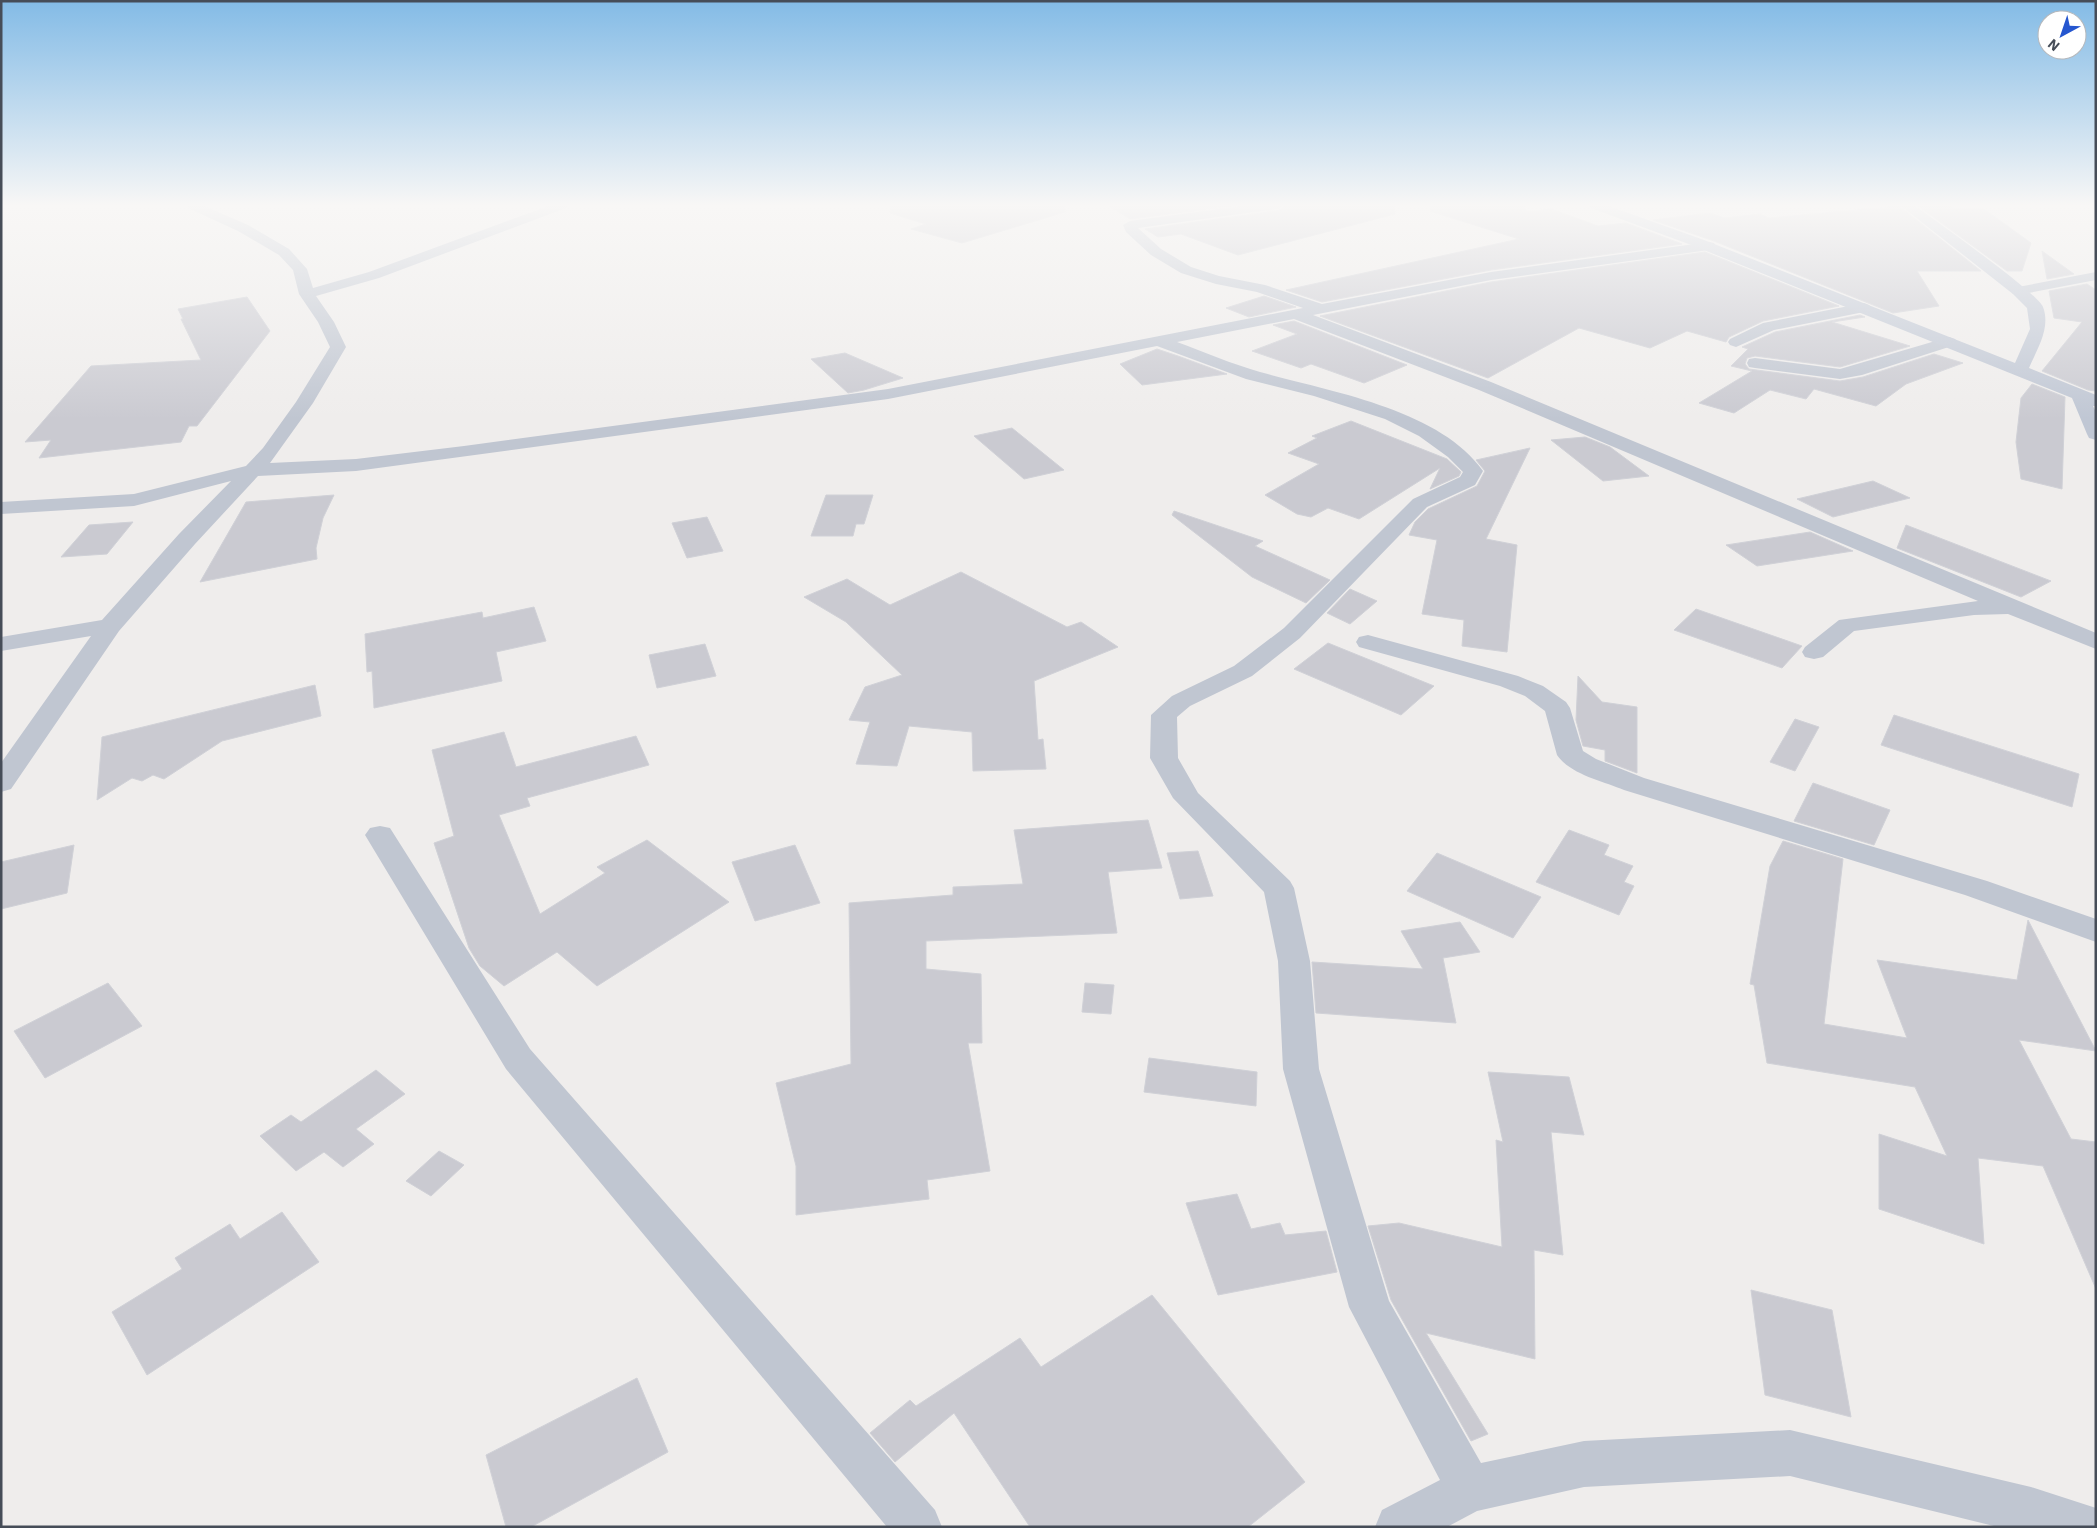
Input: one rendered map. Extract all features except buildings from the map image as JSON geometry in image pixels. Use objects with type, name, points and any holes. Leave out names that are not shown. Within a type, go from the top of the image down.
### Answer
[{"type":"street","points":[[1,783],[110,626],[186,539],[270,452],[304,403],[338,347],[326,322],[307,294],[302,276]]},
{"type":"street","points":[[307,294],[369,276]]},
{"type":"street","points":[[1205,276],[1260,288],[1320,309]]},
{"type":"street","points":[[1,508],[134,500],[252,470],[356,465],[888,394],[1489,276]]},
{"type":"street","points":[[1785,276],[2087,397],[2096,434]]},
{"type":"street","points":[[1999,276],[2018,291],[2034,307],[2038,329],[2020,370]]},
{"type":"street","points":[[2018,291],[2094,276]]},
{"type":"street","points":[[1736,342],[1769,326],[1864,308]]},
{"type":"street","points":[[1294,314],[1485,386],[2096,642]]},
{"type":"street","points":[[1158,340],[1252,375],[1320,392],[1391,415],[1426,432],[1454,453],[1473,472],[1468,481],[1420,503],[1292,634],[1243,671],[1181,701],[1164,715],[1164,758],[1187,798],[1279,888],[1294,961],[1301,1069],[1370,1307],[1470,1489]]},
{"type":"street","points":[[1755,364],[1840,374],[1856,371],[1950,342]]},
{"type":"street","points":[[1814,652],[1847,625],[1974,608],[2012,608]]},
{"type":"street","points":[[4,642],[110,626]]},
{"type":"street","points":[[1368,642],[1509,681],[1534,691],[1557,708],[1571,754],[1586,765],[1634,784],[1725,810],[1976,888],[2096,930]]},
{"type":"street","points":[[380,835],[518,1059],[918,1527]]},
{"type":"street","points":[[1399,1527],[1470,1489],[1584,1464],[1790,1453],[2031,1511],[2084,1527]]}]
